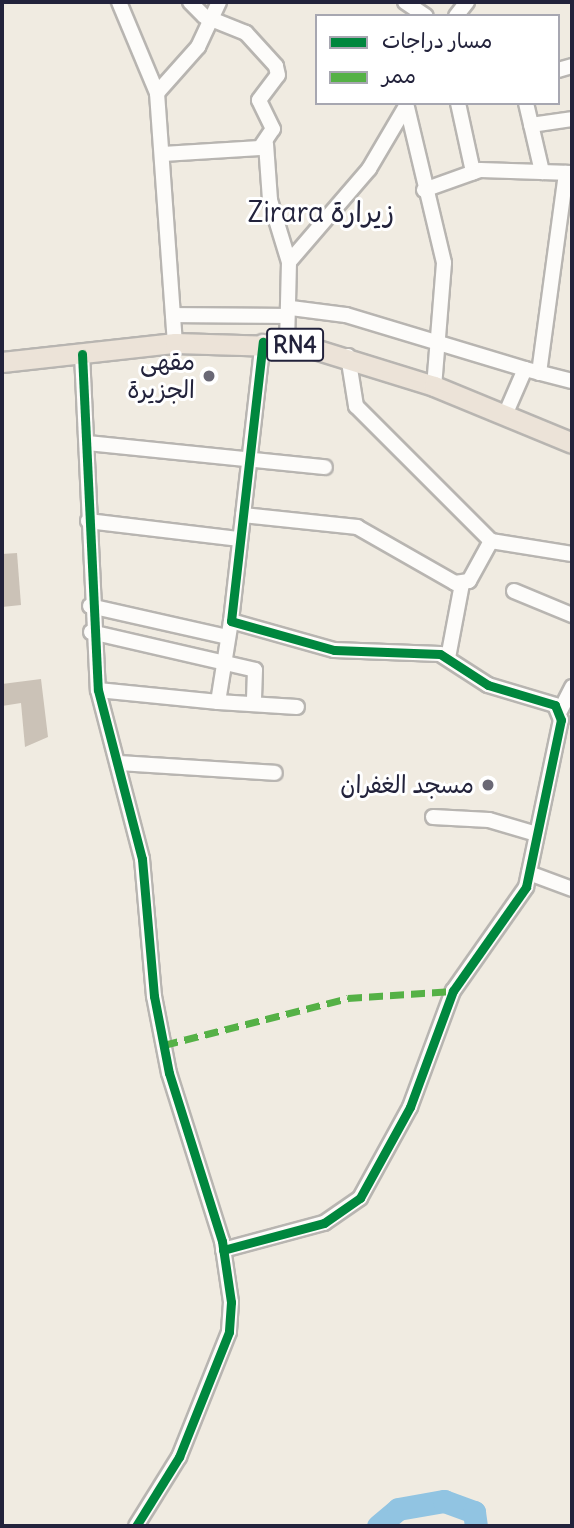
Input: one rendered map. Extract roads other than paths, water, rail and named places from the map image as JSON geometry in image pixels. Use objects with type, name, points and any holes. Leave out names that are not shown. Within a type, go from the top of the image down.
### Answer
[{"type":"main road","name":"RN4","points":[[2,362],[175,343],[287,344],[348,356],[434,386],[572,443]]},
{"type":"street","points":[[119,2],[157,93],[175,343]]},
{"type":"street","points":[[191,2],[214,19],[246,33],[276,66],[278,75],[259,100],[273,124],[266,144],[270,200],[289,262],[287,344]]},
{"type":"street","points":[[157,93],[214,19],[219,2]]},
{"type":"street","points":[[405,2],[423,14]]},
{"type":"street","points":[[289,262],[369,169],[406,105]]},
{"type":"street","points":[[406,105],[424,190],[444,264],[442,344],[434,386]]},
{"type":"street","points":[[458,105],[473,172]]},
{"type":"street","points":[[526,105],[542,172]]},
{"type":"street","points":[[531,125],[572,119]]},
{"type":"street","points":[[163,154],[266,144]]},
{"type":"street","points":[[424,190],[473,172],[569,173],[532,371],[505,415]]},
{"type":"street","points":[[173,314],[289,312],[310,306],[572,381]]},
{"type":"street","points":[[218,702],[230,629],[263,342]]},
{"type":"street","points":[[82,354],[88,443],[91,632],[99,690],[142,859],[154,996],[169,1073],[223,1250],[229,1332],[179,1457],[136,1526]]},
{"type":"street","points":[[348,356],[356,406],[491,541],[572,554]]},
{"type":"street","points":[[88,443],[249,457],[324,467]]},
{"type":"street","points":[[243,515],[357,527],[428,573],[462,584]]},
{"type":"street","points":[[88,521],[240,539]]},
{"type":"street","points":[[448,657],[462,584],[491,541]]},
{"type":"street","points":[[514,591],[572,615]]},
{"type":"street","points":[[90,606],[230,629],[334,650],[448,657],[481,682],[559,711]]},
{"type":"street","points":[[91,632],[254,670],[254,704]]},
{"type":"street","points":[[223,1250],[324,1223],[360,1198],[410,1107],[453,991],[517,902],[529,873],[533,833],[557,747],[559,711],[572,687]]},
{"type":"street","points":[[99,690],[297,707]]},
{"type":"street","points":[[557,747],[572,740]]},
{"type":"street","points":[[118,763],[275,773]]},
{"type":"street","points":[[433,817],[488,820],[533,833]]},
{"type":"street","points":[[529,873],[572,888]]},
{"type":"waterway","points":[[378,1526],[398,1509],[444,1501],[474,1512],[476,1526]]},
{"type":"place","name":"مقهى الجزيرة","points":[[209,376]]},
{"type":"place","name":"مسجد الغفران","points":[[488,785]]},
{"type":"district","name":"Zirara زيرارة","points":[[321,212]]}]
